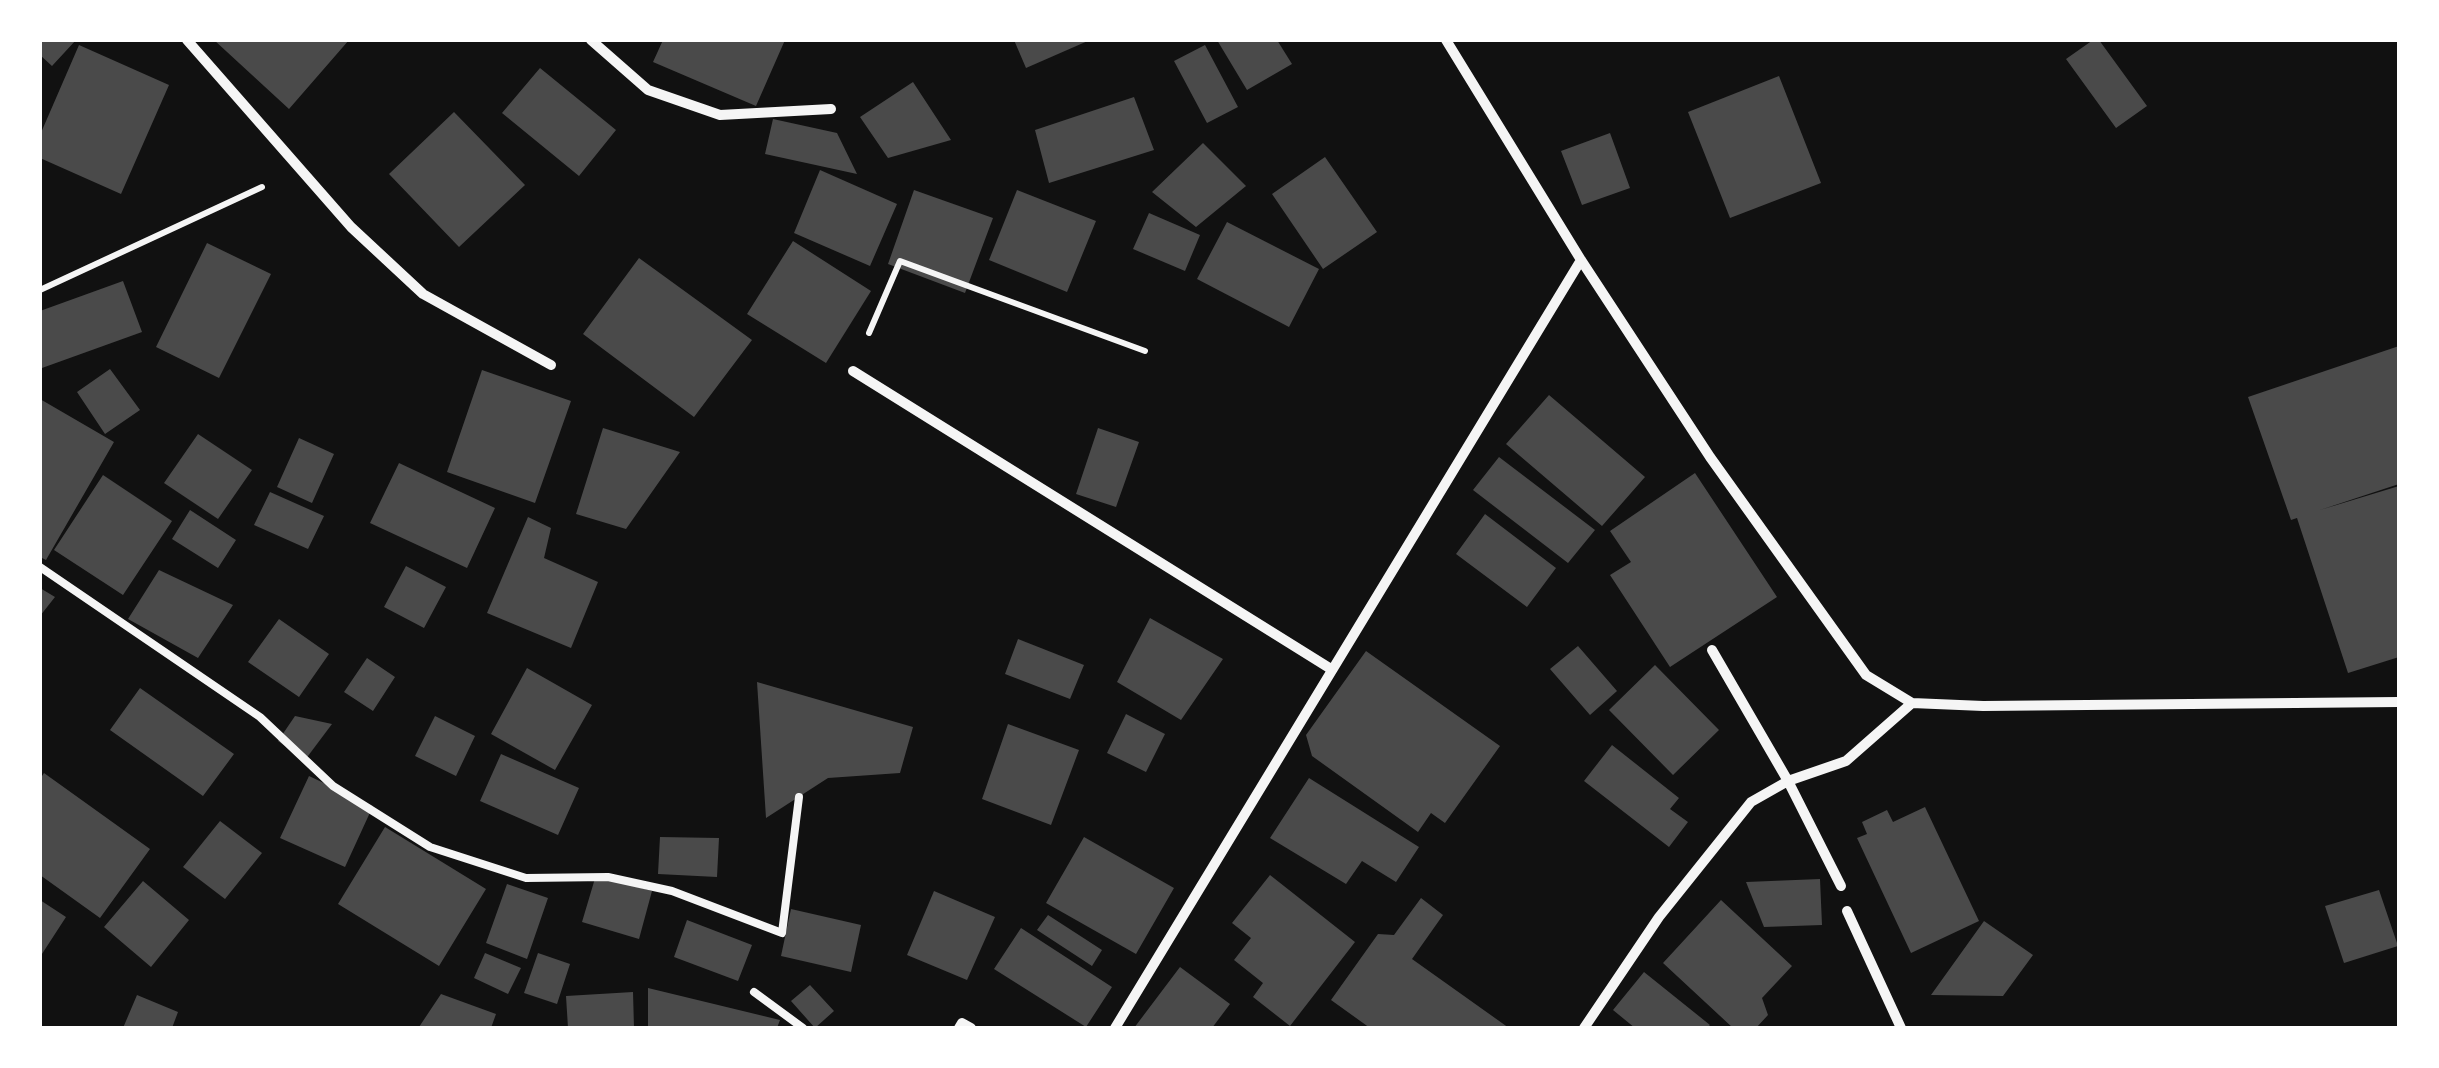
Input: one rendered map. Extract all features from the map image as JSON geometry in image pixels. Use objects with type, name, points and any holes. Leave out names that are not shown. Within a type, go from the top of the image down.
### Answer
[{"type":"street","points":[[186,40],[350,228],[423,294],[551,365]]},
{"type":"street","points":[[591,40],[648,90],[720,115],[830,109]]},
{"type":"street","points":[[1446,40],[1580,260],[1710,457],[1866,675],[1912,703],[1983,706],[2399,702]]},
{"type":"street","points":[[1115,1028],[1580,260]]},
{"type":"street","points":[[853,371],[1331,669]]},
{"type":"street","points":[[1712,650],[1788,781],[1841,886]]},
{"type":"street","points":[[1584,1028],[1659,917],[1751,802],[1788,781],[1846,760],[1912,703]]},
{"type":"street","points":[[1847,911],[1901,1028]]},
{"type":"street","points":[[959,1028],[962,1023],[971,1028]]},
{"type":"lane","points":[[40,567],[260,717],[333,786],[430,847],[526,878],[608,877],[672,890],[782,932],[799,797]]},
{"type":"lane","points":[[754,992],[803,1028]]},
{"type":"path","points":[[40,290],[300,170]]},
{"type":"path","points":[[853,371],[900,261],[1145,350]]},
{"type":"building","points":[[40,40],[76,40],[52,66],[40,55]]},
{"type":"building","points":[[214,40],[349,40],[289,109]]},
{"type":"building","points":[[663,40],[785,40],[756,106],[653,62]]},
{"type":"building","points":[[1014,40],[1090,40],[1026,68]]},
{"type":"building","points":[[1217,40],[1277,40],[1292,64],[1247,90]]},
{"type":"building","points":[[2099,40],[2147,106],[2116,128],[2066,59]]},
{"type":"building","points":[[79,45],[169,85],[121,194],[40,158],[40,135]]},
{"type":"building","points":[[1205,45],[1238,107],[1207,123],[1174,61]]},
{"type":"building","points":[[540,68],[616,130],[579,176],[502,113]]},
{"type":"building","points":[[1779,76],[1821,183],[1730,218],[1688,112]]},
{"type":"building","points":[[913,82],[951,140],[888,158],[860,117]]},
{"type":"building","points":[[1134,97],[1154,150],[1049,183],[1035,130]]},
{"type":"building","points":[[454,112],[525,185],[459,247],[389,174]]},
{"type":"building","points":[[773,119],[837,133],[857,174],[765,154]]},
{"type":"building","points":[[1610,133],[1630,188],[1582,205],[1561,151]]},
{"type":"building","points":[[1203,143],[1246,186],[1196,227],[1152,192]]},
{"type":"building","points":[[1325,157],[1377,232],[1323,269],[1272,194]]},
{"type":"building","points":[[820,170],[897,204],[870,266],[794,233]]},
{"type":"building","points":[[914,190],[993,218],[965,293],[888,264]]},
{"type":"building","points":[[1017,190],[1096,221],[1067,292],[989,260]]},
{"type":"building","points":[[1149,213],[1200,235],[1185,271],[1133,249]]},
{"type":"building","points":[[1227,222],[1319,269],[1289,327],[1197,279]]},
{"type":"building","points":[[793,241],[871,291],[826,363],[747,314]]},
{"type":"building","points":[[207,243],[271,274],[219,378],[156,347]]},
{"type":"building","points":[[639,258],[752,340],[694,417],[583,334]]},
{"type":"building","points":[[123,281],[142,332],[42,368],[40,311]]},
{"type":"building","points":[[2399,346],[2399,484],[2320,510],[2399,486],[2399,657],[2348,673],[2297,518],[2291,520],[2248,397]]},
{"type":"building","points":[[110,369],[140,410],[105,434],[77,392]]},
{"type":"building","points":[[482,370],[571,401],[535,503],[447,472]]},
{"type":"building","points":[[1549,395],[1645,477],[1602,526],[1506,444]]},
{"type":"building","points":[[40,399],[114,442],[46,560],[40,557]]},
{"type":"building","points":[[603,428],[680,452],[626,529],[576,514]]},
{"type":"building","points":[[1098,428],[1139,442],[1116,507],[1076,494]]},
{"type":"building","points":[[198,434],[252,470],[218,519],[164,483]]},
{"type":"building","points":[[299,438],[334,454],[312,503],[277,487]]},
{"type":"building","points":[[1499,457],[1595,530],[1568,563],[1473,490]]},
{"type":"building","points":[[399,463],[495,508],[467,568],[370,523]]},
{"type":"building","points":[[1695,473],[1777,597],[1670,667],[1610,575],[1631,562],[1610,531]]},
{"type":"building","points":[[103,475],[172,521],[123,595],[54,550]]},
{"type":"building","points":[[270,492],[324,516],[308,549],[254,525]]},
{"type":"building","points":[[190,510],[236,540],[218,568],[172,539]]},
{"type":"building","points":[[1485,514],[1556,568],[1527,607],[1456,554]]},
{"type":"building","points":[[528,517],[551,528],[544,558],[598,582],[571,648],[487,613]]},
{"type":"building","points":[[406,566],[446,587],[424,628],[384,607]]},
{"type":"building","points":[[159,570],[233,605],[198,658],[128,619]]},
{"type":"building","points":[[40,588],[55,597],[40,616]]},
{"type":"building","points":[[1150,618],[1223,659],[1181,720],[1117,682]]},
{"type":"building","points":[[279,619],[329,654],[299,697],[248,662]]},
{"type":"building","points":[[1018,639],[1084,665],[1070,699],[1005,674]]},
{"type":"building","points":[[1578,646],[1617,691],[1590,715],[1550,669]]},
{"type":"building","points":[[1366,651],[1500,746],[1445,823],[1431,813],[1418,832],[1312,756],[1306,735]]},
{"type":"building","points":[[367,658],[395,677],[373,711],[344,692]]},
{"type":"building","points":[[1655,665],[1719,730],[1673,775],[1609,710]]},
{"type":"building","points":[[527,668],[592,705],[555,770],[491,734]]},
{"type":"building","points":[[757,682],[913,727],[900,773],[828,778],[766,818]]},
{"type":"building","points":[[140,688],[234,754],[203,796],[110,730]]},
{"type":"building","points":[[1126,714],[1165,734],[1146,772],[1107,753]]},
{"type":"building","points":[[295,716],[332,724],[305,760],[278,741]]},
{"type":"building","points":[[435,716],[475,736],[456,776],[415,756]]},
{"type":"building","points":[[1008,724],[1079,750],[1051,825],[982,799]]},
{"type":"building","points":[[1612,745],[1679,798],[1670,809],[1688,822],[1669,847],[1584,781]]},
{"type":"building","points":[[501,754],[579,788],[558,835],[480,801]]},
{"type":"building","points":[[44,773],[150,849],[100,918],[40,875],[40,779]]},
{"type":"building","points":[[309,776],[373,806],[345,867],[280,838]]},
{"type":"building","points":[[1309,778],[1419,847],[1396,882],[1362,861],[1346,884],[1270,838]]},
{"type":"building","points":[[1925,807],[1979,921],[1911,953],[1857,838],[1867,834],[1862,822],[1887,810],[1893,822]]},
{"type":"building","points":[[220,821],[262,853],[225,899],[183,867]]},
{"type":"building","points":[[385,827],[486,889],[439,966],[338,904]]},
{"type":"building","points":[[660,837],[719,838],[717,877],[658,874]]},
{"type":"building","points":[[1084,837],[1174,888],[1136,954],[1046,903]]},
{"type":"building","points":[[596,875],[652,891],[639,939],[582,922]]},
{"type":"building","points":[[1270,875],[1355,942],[1290,1026],[1253,997],[1263,983],[1234,960],[1251,938],[1232,923]]},
{"type":"building","points":[[1820,879],[1822,925],[1764,927],[1746,882]]},
{"type":"building","points":[[143,881],[189,920],[151,967],[104,927]]},
{"type":"building","points":[[507,884],[548,898],[527,959],[486,943]]},
{"type":"building","points":[[2379,890],[2398,946],[2344,963],[2325,906]]},
{"type":"building","points":[[934,891],[995,917],[967,980],[907,955]]},
{"type":"building","points":[[1421,898],[1443,915],[1412,959],[1509,1028],[1370,1028],[1331,1000],[1378,934],[1394,935]]},
{"type":"building","points":[[40,900],[66,917],[40,957]]},
{"type":"building","points":[[1721,900],[1792,966],[1762,998],[1768,1015],[1756,1028],[1733,1028],[1663,963]]},
{"type":"building","points":[[791,909],[861,925],[851,972],[781,956]]},
{"type":"building","points":[[1048,915],[1102,950],[1092,966],[1037,930]]},
{"type":"building","points":[[687,920],[752,945],[738,981],[674,957]]},
{"type":"building","points":[[1984,921],[2033,955],[2003,996],[1931,995]]},
{"type":"building","points":[[1021,928],[1112,987],[1086,1027],[994,969]]},
{"type":"building","points":[[485,953],[521,968],[508,994],[474,978]]},
{"type":"building","points":[[538,953],[570,964],[557,1004],[524,993]]},
{"type":"building","points":[[1180,967],[1230,1004],[1212,1028],[1134,1028]]},
{"type":"building","points":[[1644,972],[1710,1025],[1635,1028],[1613,1010]]},
{"type":"building","points":[[810,985],[834,1011],[815,1028],[791,1001]]},
{"type":"building","points":[[648,988],[780,1020],[777,1028],[648,1028]]},
{"type":"building","points":[[633,992],[634,1028],[568,1028],[566,996]]},
{"type":"building","points":[[441,994],[496,1014],[491,1028],[419,1027]]},
{"type":"building","points":[[137,995],[178,1012],[172,1028],[123,1028]]}]
